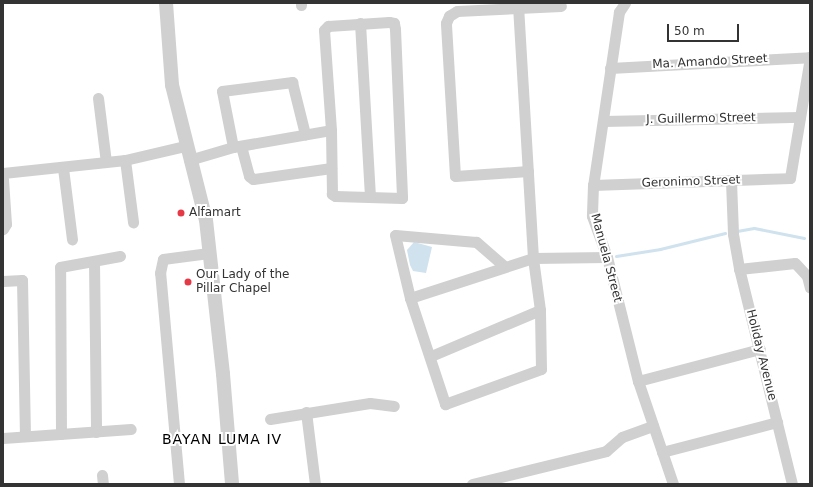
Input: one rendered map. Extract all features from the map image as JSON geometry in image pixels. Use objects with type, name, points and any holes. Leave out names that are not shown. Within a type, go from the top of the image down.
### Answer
[{"type":"street","points":[[166,3],[171,77],[185,146],[206,220],[223,374],[232,484]]},
{"type":"street","name":"Manuela Street","points":[[625,3],[619,12],[610,68],[593,185],[592,216],[607,257],[638,381],[673,484]]},
{"type":"street","points":[[504,266],[476,242],[395,235],[410,298],[431,356],[445,404],[541,369],[540,310],[533,258],[519,6]]},
{"type":"street","points":[[528,171],[455,176],[446,23],[449,16],[457,11],[519,6],[561,6]]},
{"type":"street","points":[[360,23],[370,196]]},
{"type":"street","points":[[360,23],[394,23],[402,198],[335,196],[332,194],[331,130],[324,30],[328,26],[360,23]]},
{"type":"street","points":[[800,117],[810,57]]},
{"type":"street","name":"Ma. Amando Street","points":[[610,68],[810,57]]},
{"type":"street","points":[[306,134],[292,82],[222,90],[237,146],[249,176],[253,179],[331,168]]},
{"type":"street","points":[[98,98],[106,162]]},
{"type":"street","name":"J. Guillermo Street","points":[[603,121],[800,117]]},
{"type":"street","name":"Geronimo Street","points":[[593,185],[790,178],[800,117]]},
{"type":"street","points":[[189,160],[237,146],[331,130]]},
{"type":"street","points":[[3,173],[63,168],[125,160],[185,146]]},
{"type":"street","points":[[125,160],[133,222]]},
{"type":"street","points":[[63,168],[72,239]]},
{"type":"street","points":[[3,179],[4,226]]},
{"type":"street","name":"Holiday Avenue","points":[[731,181],[733,234],[739,269],[760,349],[792,484]]},
{"type":"street","points":[[179,484],[160,273],[163,259],[209,253]]},
{"type":"street","points":[[61,434],[60,267],[94,262],[120,256]]},
{"type":"street","points":[[410,298],[504,266],[533,258],[607,257]]},
{"type":"street","points":[[94,262],[96,432]]},
{"type":"street","points":[[739,269],[783,263],[795,263],[807,276],[810,288]]},
{"type":"street","points":[[3,281],[22,280],[25,436]]},
{"type":"street","points":[[431,356],[540,310]]},
{"type":"street","points":[[638,381],[760,349]]},
{"type":"street","points":[[270,419],[306,412],[370,403],[394,406]]},
{"type":"street","points":[[306,412],[315,484]]},
{"type":"street","points":[[662,452],[777,422]]},
{"type":"street","points":[[472,484],[606,451],[622,437],[653,426]]},
{"type":"street","points":[[3,438],[131,430]]},
{"type":"water","points":[[414,242],[432,247],[426,273],[413,271],[410,265],[407,250]]},
{"type":"waterway","points":[[737,231],[754,228],[804,238]]},
{"type":"waterway","points":[[616,256],[660,249],[725,233]]},
{"type":"place","name":"Alfamart","points":[[181,213]]},
{"type":"place","name":"Our Lady of the Pillar Chapel","points":[[188,282]]},
{"type":"district","name":"BAYAN LUMA IV","points":[[222,439]]}]
